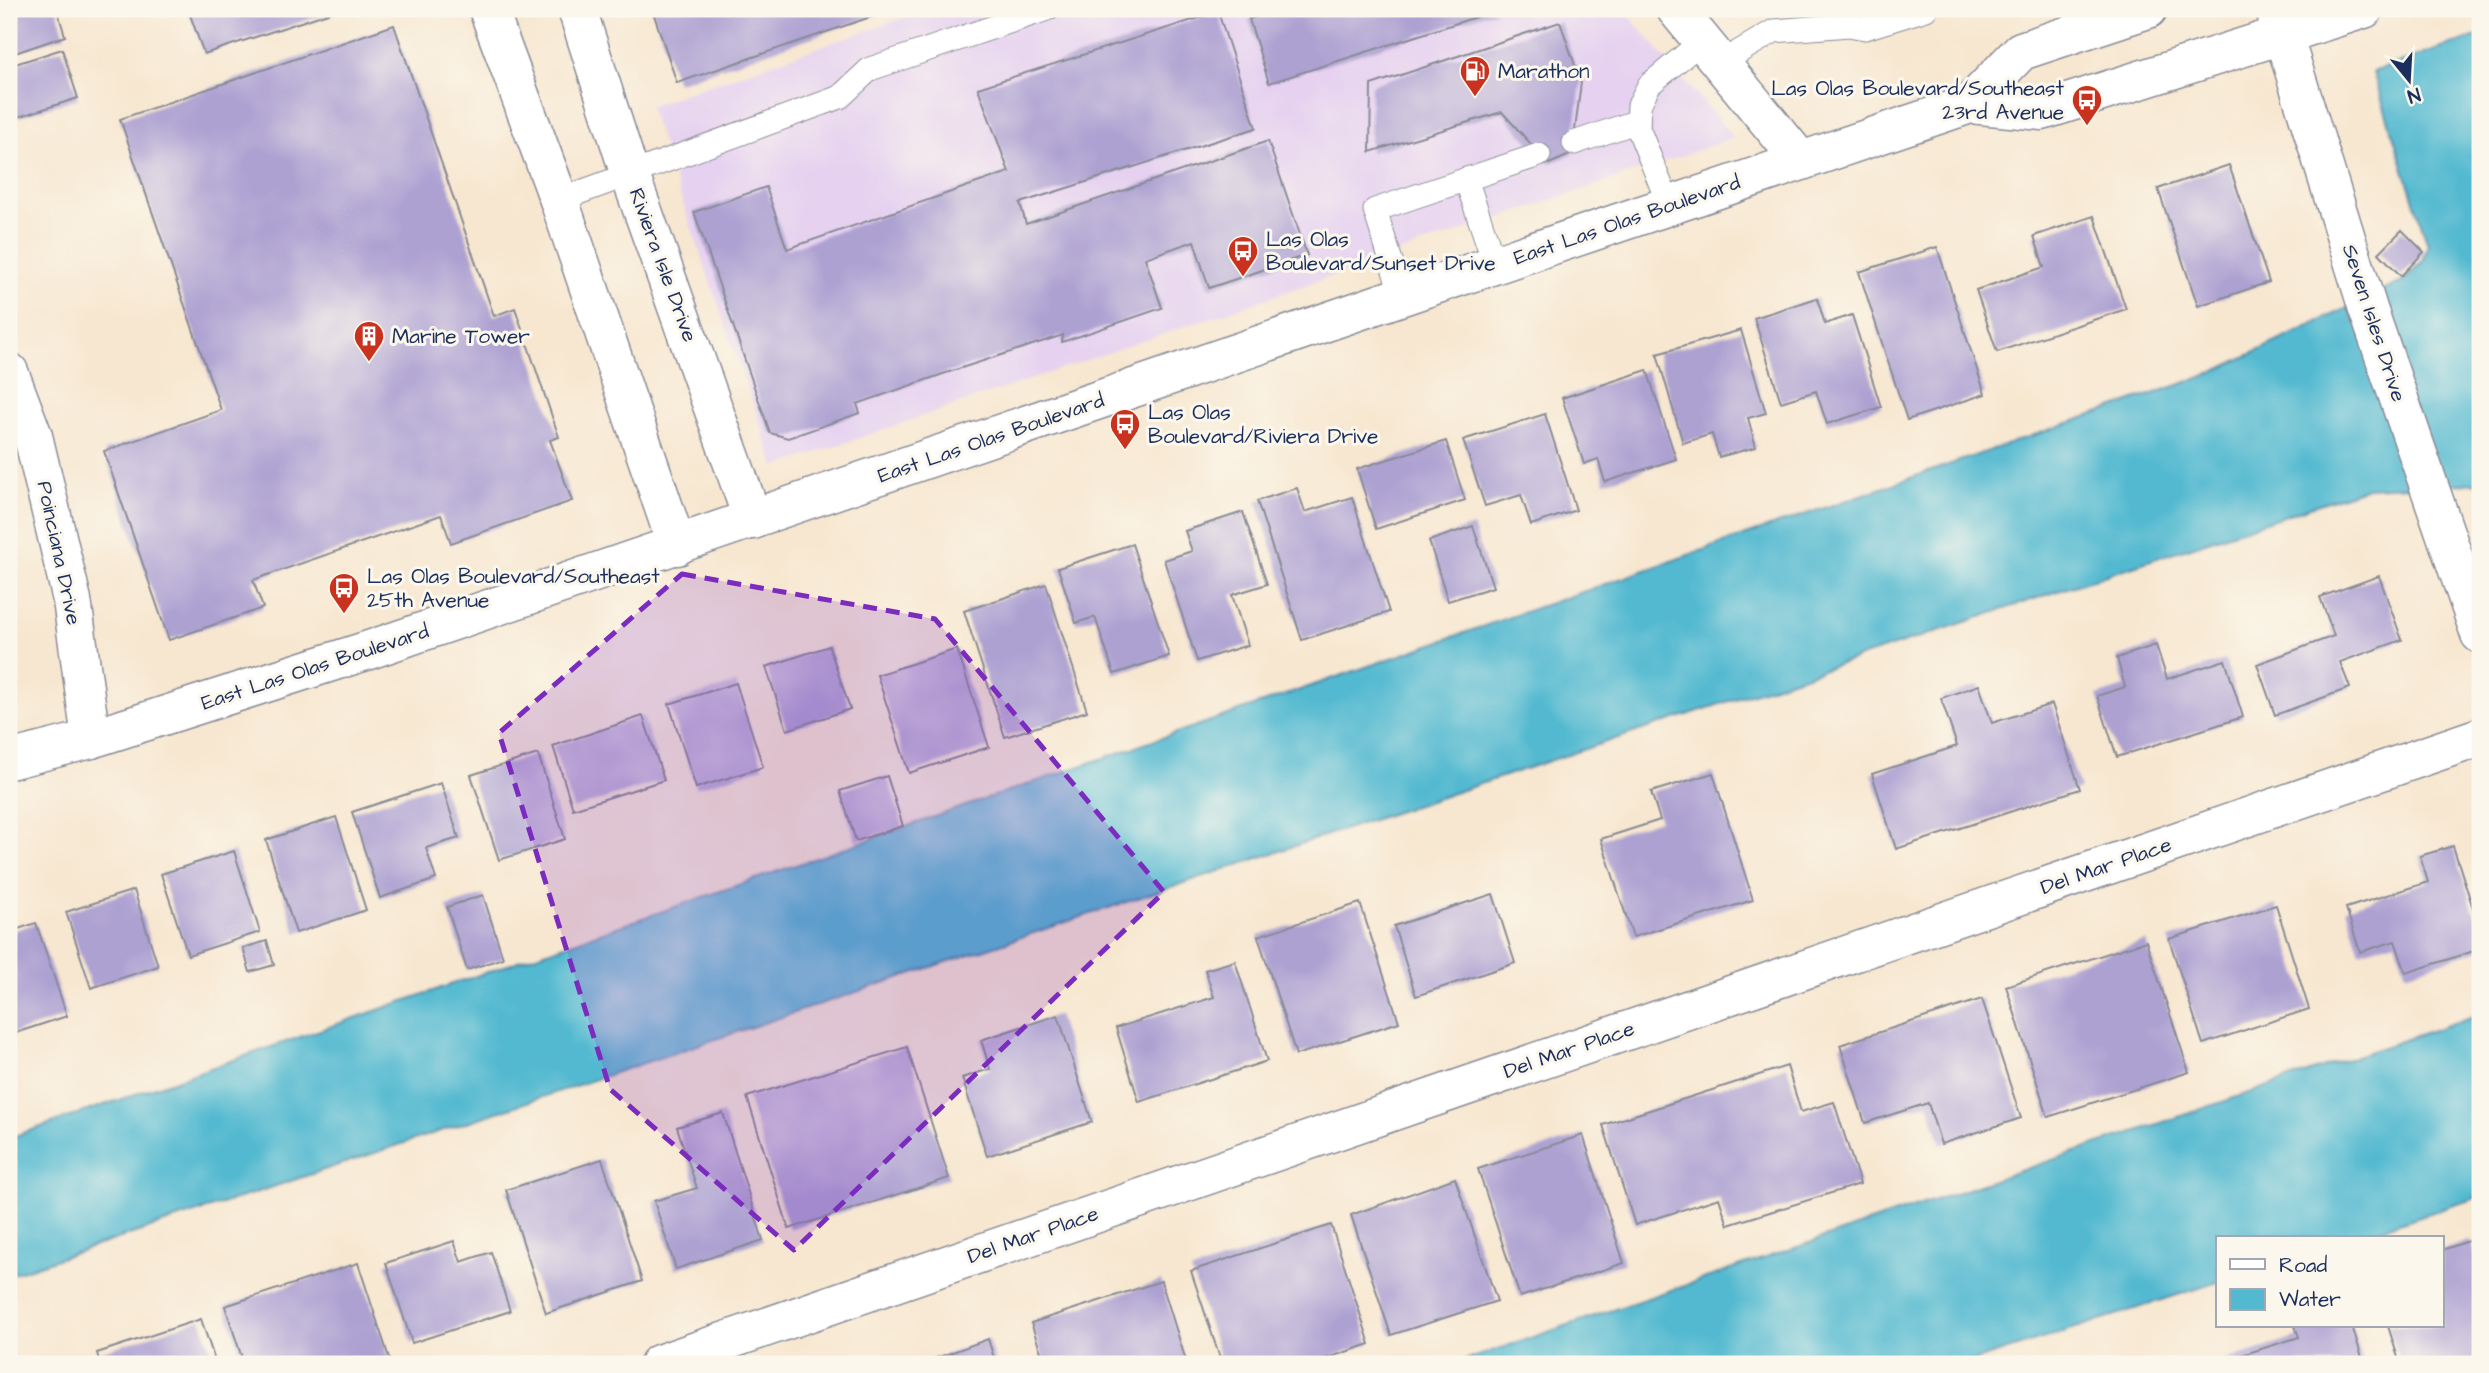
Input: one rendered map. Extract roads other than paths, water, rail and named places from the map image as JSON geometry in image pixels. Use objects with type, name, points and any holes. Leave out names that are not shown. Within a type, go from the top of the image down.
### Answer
[{"type":"street","points":[[488,9],[559,200],[677,546]]},
{"type":"street","name":"Riviera Isle Drive","points":[[577,9],[630,175],[754,520]]},
{"type":"street","points":[[1676,9],[1801,161]]},
{"type":"street","name":"East Las Olas Boulevard","points":[[1970,104],[2021,51],[2148,9]]},
{"type":"street","name":"East Las Olas Boulevard","points":[[9,760],[91,739],[369,650],[1970,104],[2042,111],[2279,22],[2364,9]]},
{"type":"street","name":"Seven Isles Drive","points":[[2279,22],[2368,309],[2480,634]]},
{"type":"street","name":"Poinciana Drive","points":[[9,372],[33,436],[72,600],[91,739]]},
{"type":"street","name":"Del Mar Place","points":[[659,1364],[2480,737]]},
{"type":"lane","points":[[559,200],[840,97],[870,69],[1046,9]]},
{"type":"lane","points":[[1669,205],[1638,128],[1639,105],[1648,85],[1711,52],[1774,31],[1849,25],[1866,28],[1926,9]]},
{"type":"lane","points":[[1574,143],[1638,121]]},
{"type":"lane","points":[[1402,296],[1374,210],[1539,155]]},
{"type":"lane","points":[[1466,179],[1495,265]]},
{"type":"water","points":[[2480,35],[2480,483],[2367,488],[9,1275],[9,1138],[2207,375],[2404,281],[2424,259],[2428,245],[2373,72]]},
{"type":"water","points":[[2480,1014],[2480,1196],[2470,1200],[2358,1236],[2216,1236],[2216,1283],[1964,1364],[1454,1364]]},
{"type":"place","name":"Marathon","points":[[1475,98]]},
{"type":"place","name":"Las Olas Boulevard/Southeast 23rd Avenue","points":[[2087,127]]},
{"type":"place","name":"Las Olas Boulevard/Sunset Drive","points":[[1243,278]]},
{"type":"place","name":"Marine Tower","points":[[369,363]]},
{"type":"place","name":"Las Olas Boulevard/Riviera Drive","points":[[1125,451]]},
{"type":"place","name":"Las Olas Boulevard/Southeast 25th Avenue","points":[[344,615]]}]
